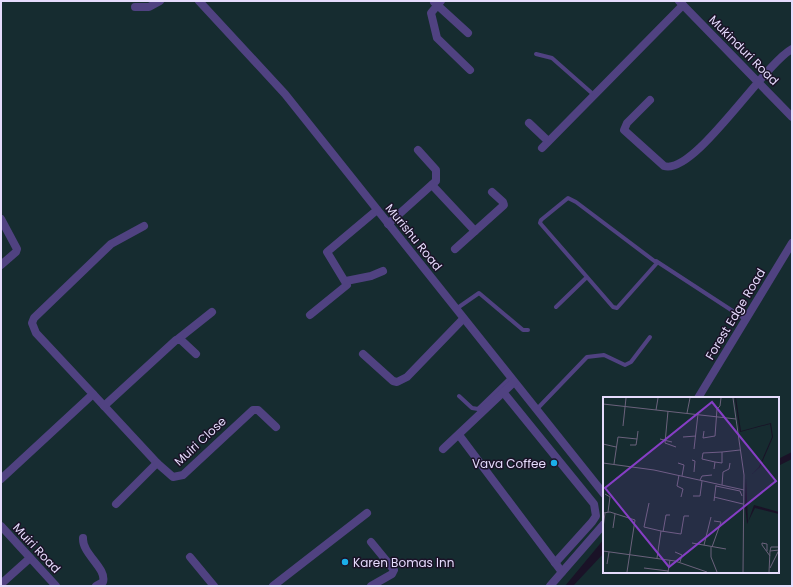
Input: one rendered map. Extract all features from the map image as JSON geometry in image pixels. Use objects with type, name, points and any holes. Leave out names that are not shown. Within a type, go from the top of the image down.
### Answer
[{"type":"street","points":[[135,7],[154,5],[160,1]]},
{"type":"street","name":"Murishu Road","points":[[200,1],[285,94],[603,493]]},
{"type":"street","points":[[468,33],[437,2],[431,13],[437,38],[470,70]]},
{"type":"street","points":[[529,123],[545,144],[594,95],[681,3]]},
{"type":"street","name":"Mukinduri Road","points":[[681,3],[759,81],[792,117]]},
{"type":"street","points":[[650,100],[627,123],[624,130],[664,166],[672,167],[680,164],[696,151],[727,119],[759,81],[787,52],[792,49]]},
{"type":"street","points":[[388,224],[432,185],[437,175],[436,170],[418,150]]},
{"type":"street","points":[[432,185],[476,231]]},
{"type":"street","points":[[455,249],[504,204],[492,192]]},
{"type":"street","points":[[310,315],[347,285],[346,281],[327,252],[377,210]]},
{"type":"street","points":[[1,219],[17,249],[16,252],[1,265]]},
{"type":"street","name":"Muiri Close","points":[[144,226],[111,244],[36,316],[33,321],[33,328],[157,463],[173,477],[183,475],[253,410],[258,410],[276,427]]},
{"type":"street","name":"Forest Edge Road","points":[[699,397],[792,243]]},
{"type":"street","points":[[346,281],[371,276],[383,271]]},
{"type":"street","points":[[104,406],[178,339],[212,312]]},
{"type":"street","points":[[363,354],[393,382],[397,382],[407,377],[463,319]]},
{"type":"street","points":[[178,339],[196,354]]},
{"type":"street","points":[[443,450],[503,392],[512,380]]},
{"type":"street","points":[[503,392],[594,504],[596,516],[555,563]]},
{"type":"street","points":[[1,479],[93,394]]},
{"type":"street","points":[[459,435],[562,572]]},
{"type":"street","points":[[116,504],[157,463]]},
{"type":"street","points":[[273,586],[367,513]]},
{"type":"street","points":[[550,586],[603,525]]},
{"type":"street","name":"Muiri Road","points":[[1,526],[56,586]]},
{"type":"street","points":[[83,538],[85,548],[104,579],[103,582],[96,586]]},
{"type":"street","points":[[370,542],[394,570],[392,574],[371,586]]},
{"type":"street","points":[[190,557],[214,586]]},
{"type":"street","points":[[1,584],[30,558]]},
{"type":"lane","points":[[536,54],[552,58],[594,95]]},
{"type":"lane","points":[[656,261],[656,264],[650,272],[625,301],[615,309],[540,223],[544,217],[568,198],[656,261],[745,319]]},
{"type":"lane","points":[[556,307],[587,278]]},
{"type":"lane","points":[[456,310],[479,293],[523,330],[528,330]]},
{"type":"lane","points":[[536,410],[587,357],[604,355],[625,365],[631,362],[650,337]]},
{"type":"lane","points":[[459,396],[472,408],[478,409],[512,380]]},
{"type":"green space","points":[[1,1],[792,1],[792,452],[779,458],[779,397],[603,397],[603,540],[565,586],[1,586]]},
{"type":"green space","points":[[792,459],[792,586],[573,586],[603,554],[603,573],[779,573],[779,466]]},
{"type":"place","name":"Vava Coffee","points":[[554,463]]},
{"type":"place","name":"Karen Bomas Inn","points":[[345,562]]}]
